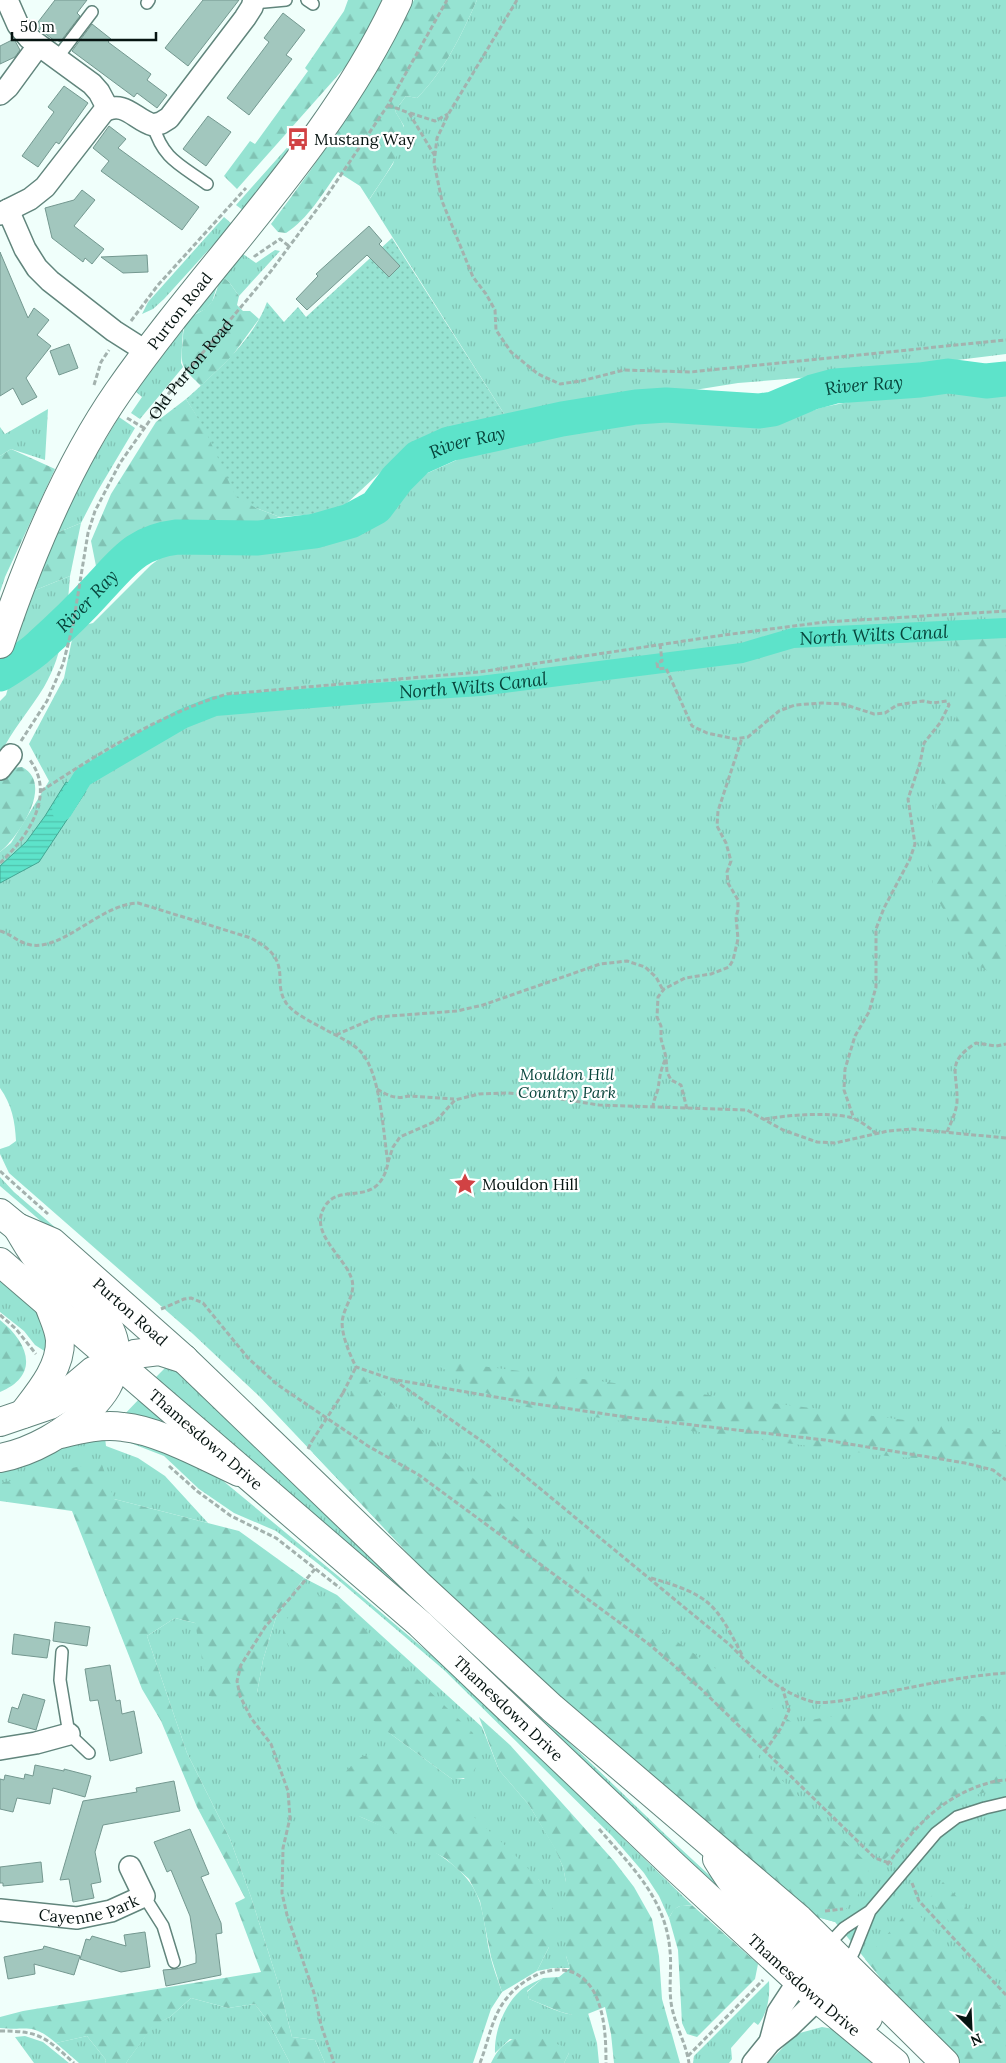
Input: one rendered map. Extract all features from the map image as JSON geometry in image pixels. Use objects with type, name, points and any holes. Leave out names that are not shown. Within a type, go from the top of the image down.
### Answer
[{"type":"main road","name":"Purton Road","points":[[0,644],[21,583],[80,458],[109,406],[182,306],[256,215],[315,138],[363,66],[398,0]]},
{"type":"main road","name":"Purton Road","points":[[8,1220],[52,1242],[184,1359]]},
{"type":"main road","name":"Purton Road","points":[[0,1458],[26,1450],[70,1427],[98,1400],[110,1384],[115,1361],[113,1336],[104,1318],[38,1260],[8,1220]]},
{"type":"main road","name":"Purton Road","points":[[0,1262],[115,1361]]},
{"type":"main road","name":"Purton Road","points":[[12,1418],[50,1377],[58,1354],[60,1341],[57,1326],[48,1302]]},
{"type":"main road","name":"Purton Road","points":[[12,1418],[60,1400],[93,1371],[135,1354],[152,1351],[169,1353],[184,1359]]},
{"type":"main road","name":"Thamesdown Drive","points":[[184,1359],[545,1702],[706,1842],[733,1886],[753,1908],[822,1973],[895,2063]]},
{"type":"main road","name":"Thamesdown Drive","points":[[115,1361],[420,1624],[668,1860],[945,2063]]},
{"type":"main road","name":"Purton Road","points":[[56,1435],[93,1427],[124,1427],[166,1440],[252,1478]]},
{"type":"main road","points":[[822,1973],[898,2048],[910,2063]]},
{"type":"street","points":[[7,0],[21,28],[38,46],[96,87],[108,109]]},
{"type":"street","points":[[147,352],[120,335],[50,281],[37,268],[4,212],[30,199],[45,187],[97,118],[108,109],[125,109],[153,125],[168,118],[245,18],[254,2]]},
{"type":"street","points":[[0,94],[38,46]]},
{"type":"street","points":[[0,1748],[36,1743],[69,1734]]},
{"type":"street","name":"Cayenne Park","points":[[0,1910],[77,1918],[111,1911],[144,1896],[130,1867]]},
{"type":"street","points":[[753,2063],[770,2042],[789,2027],[822,1973]]},
{"type":"lane","points":[[254,2],[286,0]]},
{"type":"lane","points":[[57,58],[92,12]]},
{"type":"lane","points":[[153,125],[158,140],[166,154],[207,184]]},
{"type":"lane","points":[[62,1652],[60,1680],[69,1734],[89,1753]]},
{"type":"lane","points":[[822,1973],[854,1951],[870,1911],[936,1833],[957,1817],[1006,1803]]},
{"type":"lane","points":[[144,1896],[163,1926],[174,1962]]},
{"type":"lane","points":[[822,1973],[844,1928],[870,1911]]},
{"type":"path","name":"Old Purton Road","points":[[9,757],[33,724],[56,683],[66,655],[88,533],[95,511],[120,463],[179,380],[248,300],[326,197],[388,105],[447,0]]},
{"type":"path","points":[[517,0],[449,113],[437,138],[434,163],[442,201],[473,276],[495,310],[496,330],[511,352],[538,374],[560,384],[581,381],[624,370],[690,372],[1006,340]]},
{"type":"path","points":[[388,105],[436,120],[449,113]]},
{"type":"path","points":[[409,113],[435,156]]},
{"type":"path","points":[[120,335],[158,284],[227,208]]},
{"type":"path","points":[[248,250],[255,256],[280,239],[290,246]]},
{"type":"path","points":[[41,791],[98,754],[159,721],[197,703],[227,694],[479,672],[660,644],[825,622],[1006,611]]},
{"type":"path","points":[[660,644],[662,661],[656,662],[658,669],[666,668],[692,726],[707,733],[735,740],[748,737],[779,711],[795,704],[843,704],[874,714],[885,713],[897,705],[923,701],[933,703],[947,701],[949,705],[940,723],[924,743],[920,763],[908,799],[915,844],[910,859],[884,908],[876,929],[876,987],[869,1012],[854,1036],[845,1069],[844,1090],[854,1119]]},
{"type":"path","points":[[687,1109],[681,1085],[671,1080],[667,1072],[666,1057],[661,1039],[662,1026],[657,1017],[658,997],[663,991],[685,978],[711,974],[729,967],[733,960],[738,939],[736,917],[738,900],[728,883],[727,872],[731,861],[726,843],[717,826],[718,811],[742,738]]},
{"type":"path","points":[[0,863],[20,842],[30,825],[39,806],[41,791],[32,764],[9,757]]},
{"type":"path","points":[[0,931],[7,932],[14,939],[24,943],[42,945],[60,938],[120,905],[138,903],[251,938],[268,948],[276,958],[280,969],[280,986],[285,1002],[304,1018],[336,1035],[360,1051],[370,1064],[377,1089],[388,1163]]},
{"type":"path","points":[[336,1035],[377,1017],[458,1011],[562,976],[609,963],[627,961],[645,967],[656,978],[663,991]]},
{"type":"path","points":[[947,1132],[955,1115],[957,1102],[955,1068],[961,1053],[976,1043],[996,1046],[1006,1044]]},
{"type":"path","points":[[653,1108],[653,1100],[658,1090],[658,1075],[666,1057]]},
{"type":"path","points":[[377,1089],[390,1096],[401,1098],[408,1096],[455,1100],[479,1094],[508,1093],[600,1105],[747,1110],[783,1130],[817,1142],[835,1142],[912,1129],[1006,1138]]},
{"type":"path","points":[[312,1441],[343,1394],[356,1368],[344,1338],[342,1318],[352,1295],[351,1276],[326,1240],[321,1228],[321,1216],[327,1202],[369,1190],[378,1185],[385,1175],[393,1147],[400,1137],[436,1122],[455,1100]]},
{"type":"path","points":[[764,1119],[786,1115],[848,1117],[861,1122],[877,1134]]},
{"type":"path","points":[[159,1310],[184,1298],[191,1298],[203,1303],[248,1358],[278,1385],[368,1446],[419,1475],[650,1645],[700,1688],[875,1858],[887,1864],[894,1864],[902,1871],[914,1885],[919,1901],[1006,1995]]},
{"type":"path","points":[[356,1368],[391,1379],[603,1414],[825,1440],[965,1463],[993,1470],[1006,1480]]},
{"type":"path","points":[[391,1379],[486,1444],[730,1645],[766,1678],[782,1687],[815,1702],[854,1698],[979,1675],[1006,1674]]},
{"type":"path","points":[[166,1463],[197,1491],[231,1516],[276,1538],[342,1590]]},
{"type":"path","points":[[315,1569],[265,1627],[241,1665],[237,1681],[240,1696],[251,1718],[271,1744],[288,1791],[290,1818],[283,1848],[282,1892],[287,1915],[314,1993],[321,2025],[334,2063]]},
{"type":"path","points":[[648,1577],[687,1589],[710,1602],[725,1622],[744,1659]]},
{"type":"path","points":[[765,1751],[781,1728],[789,1710],[782,1687]]},
{"type":"path","points":[[598,1828],[639,1875],[657,1902],[667,1928],[672,2008],[689,2063]]},
{"type":"path","points":[[480,2063],[504,2001],[524,1981],[538,1973],[552,1970],[569,1971],[579,1976],[594,1992],[600,2005],[604,2026],[606,2063]]},
{"type":"path","points":[[0,2031],[22,2031],[40,2036],[52,2042],[74,2063]]},
{"type":"green space","points":[[348,0],[385,0],[378,16],[348,64],[237,189],[224,176],[250,141],[255,144],[308,71],[305,68],[344,11]]},
{"type":"green space","points":[[414,0],[477,0],[458,39],[436,76],[417,98],[406,96],[395,111],[405,132],[401,147],[391,167],[369,200],[360,186],[338,172],[315,205],[301,221],[286,233],[278,232],[271,224],[348,115]]},
{"type":"green space","points":[[477,0],[1006,0],[1006,354],[836,375],[738,383],[508,420],[369,200],[393,164],[404,126],[395,111],[406,96],[417,98],[436,76],[458,39]]},
{"type":"green space","points":[[293,141],[297,145],[244,211],[236,205]]},
{"type":"green space","points":[[224,217],[232,224],[164,299],[153,309],[142,314],[148,302]]},
{"type":"green space","points":[[392,238],[508,420],[421,444],[387,466],[346,504],[329,513],[280,517],[256,508],[236,497],[205,430],[186,399],[221,367],[243,342],[261,316],[267,302],[284,322],[298,307],[306,317]]},
{"type":"green space","points":[[275,250],[280,251],[239,296],[223,277],[243,254],[256,263]]},
{"type":"green space","points":[[223,277],[239,296],[237,305],[243,311],[250,311],[259,319],[232,356],[201,386],[183,366],[184,329],[190,318],[210,304]]},
{"type":"green space","points":[[218,283],[212,302],[206,309],[195,314],[183,329],[181,363],[183,367],[140,419],[131,413],[142,397],[135,391],[185,322]]},
{"type":"green space","name":"Mouldon Hill Country Park","points":[[1006,388],[1006,2063],[906,2009],[835,1922],[803,1913],[492,1642],[259,1396],[193,1334],[9,1173],[0,1154],[0,1149],[16,1141],[12,1113],[0,1088],[0,852],[11,843],[49,781],[29,744],[64,678],[75,625],[81,626],[93,623],[151,565],[171,550],[193,547],[224,548],[313,545],[361,528],[396,506],[421,476],[459,459],[568,432],[681,419],[783,420],[824,407],[858,400]]},
{"type":"green space","points":[[186,399],[256,508],[280,517],[155,549],[97,571],[91,541],[111,494],[156,422]]},
{"type":"green space","points":[[48,409],[45,460],[11,449],[0,456],[0,427],[5,434]]},
{"type":"green space","points":[[119,417],[135,428],[81,523],[54,534],[90,465]]},
{"type":"green space","points":[[11,449],[55,469],[5,577],[0,592],[0,456]]},
{"type":"green space","points":[[81,523],[70,576],[28,593],[54,534]]},
{"type":"green space","points":[[70,576],[66,619],[60,647],[51,674],[0,755],[0,701],[6,695],[17,657],[14,649],[13,633],[18,617],[28,593]]},
{"type":"green space","points":[[1006,636],[1006,965],[989,972],[972,961],[937,898],[925,854],[961,698],[955,640]]},
{"type":"green space","points":[[22,767],[31,775],[35,785],[34,797],[24,823],[0,852],[0,778],[12,768]]},
{"type":"green space","points":[[0,1177],[14,1192],[151,1310],[148,1313],[0,1186]]},
{"type":"green space","points":[[0,1279],[26,1300],[37,1313],[45,1331],[46,1352],[35,1345],[24,1331],[0,1312]]},
{"type":"green space","points":[[0,1320],[18,1338],[26,1358],[25,1368],[21,1377],[13,1385],[0,1392]]},
{"type":"green space","points":[[426,1359],[1006,1433],[1006,1462],[895,1457],[668,1428],[506,1404]]},
{"type":"green space","points":[[167,1366],[179,1371],[390,1577],[499,1675],[667,1836],[773,1934],[768,1940],[153,1380]]},
{"type":"green space","points":[[363,1376],[518,1520],[666,1634],[793,1723],[874,1709],[939,1711],[1006,1719],[1006,1786],[939,1806],[884,1860],[764,1748],[757,1756],[865,1861],[871,1879],[835,1922],[803,1913],[492,1642],[313,1453]]},
{"type":"green space","points":[[142,1396],[185,1432],[120,1419]]},
{"type":"green space","points":[[121,1432],[216,1475],[338,1576],[455,1675],[693,1906],[685,1905],[679,1907],[669,1918],[659,1896],[644,1873],[612,1836],[444,1670],[330,1573],[276,1531],[234,1513],[199,1489],[164,1456],[120,1439]]},
{"type":"green space","points":[[105,1438],[106,1446],[138,1458],[165,1476],[208,1523],[114,1499],[0,1483],[0,1470],[74,1441]]},
{"type":"green space","points":[[101,1462],[114,1499],[239,1531],[304,1578],[277,1614],[263,1660],[257,1693],[240,1705],[209,1696],[195,1623],[175,1618],[147,1636],[187,1753],[230,1839],[251,1897],[280,1989],[292,2037],[315,2040],[325,2063],[290,2063],[269,2023],[255,2004],[228,2008],[191,1998],[170,2017],[153,2026],[126,2063],[105,2063],[106,2060],[87,2036],[56,2043],[48,2036],[35,2030],[0,2028],[0,2017],[23,2011],[261,1972],[235,1903],[245,1898],[197,1807],[161,1721],[142,1689],[72,1511],[0,1501],[0,1483]]},
{"type":"green space","points":[[304,1578],[337,1595],[482,1727],[499,1770],[529,1805],[555,1848],[563,1867],[566,1882],[566,1956],[570,1968],[553,1968],[537,1971],[549,1947],[539,1880],[359,1816],[430,1849],[462,1873],[473,1887],[480,1903],[490,1955],[502,1992],[491,2009],[473,2063],[325,2063],[315,2040],[292,2037],[280,1989],[251,1897],[230,1839],[187,1753],[147,1636],[175,1618],[195,1623],[257,1693],[263,1660],[277,1614]],"holes":[[[388,1732],[465,1779],[452,1779]]]},
{"type":"green space","points":[[316,1594],[339,1604],[473,1733],[481,1757],[468,1777],[452,1779],[388,1732],[320,1678],[292,1652],[283,1635],[283,1623],[305,1600]]},
{"type":"green space","points":[[479,1717],[510,1745],[614,1861],[634,1887],[652,1919],[659,1956],[662,1999],[680,2063],[614,2063],[611,2034],[605,2007],[580,2017],[561,2012],[529,1999],[527,1992],[543,1978],[559,1977],[570,1968],[566,1956],[566,1882],[563,1867],[555,1849],[529,1805],[499,1770]]},
{"type":"green space","points":[[387,1750],[406,1755],[511,1851],[539,1880],[554,1911],[549,1947],[537,1971],[502,1992],[491,1957],[480,1901],[469,1879],[445,1858],[359,1816],[342,1797],[340,1777],[361,1757]]},
{"type":"green space","points":[[943,1882],[1006,1950],[1006,1985],[929,1899]]},
{"type":"green space","points":[[682,1905],[693,1906],[758,1964],[755,1979],[697,2037],[687,2034],[682,2023],[678,1950],[669,1918],[674,1909]]},
{"type":"green space","points":[[912,1907],[1006,2013],[1006,2063],[954,2063],[865,1959]]},
{"type":"green space","points":[[543,1978],[527,1991],[529,1999],[574,2015],[588,2013],[597,2043],[599,2063],[564,2063],[569,2053],[510,2039],[495,2053],[498,2028],[509,2004],[521,1990]]},
{"type":"green space","points":[[769,1981],[769,1998],[764,2015],[758,2025],[754,2022],[731,2048],[732,2059],[729,2063],[693,2063],[694,2056]]},
{"type":"green space","points":[[191,1998],[228,2008],[255,2004],[269,2023],[290,2063],[126,2063],[153,2025],[170,2017]]},
{"type":"green space","points":[[822,2027],[839,2030],[881,2063],[768,2063],[796,2034]]},
{"type":"green space","points":[[529,2034],[565,2047],[569,2053],[564,2063],[491,2063],[498,2051],[506,2043]]},
{"type":"green space","points":[[25,2036],[43,2042],[69,2063],[34,2063],[15,2037]]},
{"type":"green space","points":[[87,2036],[106,2060],[105,2063],[79,2063],[56,2043]]},
{"type":"shaded area","points":[[66,782],[86,791],[39,862],[0,883],[0,866],[26,842]]},
{"type":"building","points":[[55,0],[87,0],[77,13],[80,16],[60,42],[55,41],[35,26]]},
{"type":"building","points":[[203,0],[239,0],[188,66],[165,48]]},
{"type":"building","points":[[283,13],[305,30],[286,55],[292,59],[249,115],[227,98],[269,42],[264,38]]},
{"type":"building","points":[[92,24],[111,39],[108,42],[151,74],[147,80],[167,95],[157,108],[137,93],[134,97],[72,51]]},
{"type":"building","points":[[14,39],[20,50],[15,57],[0,64],[0,46]]},
{"type":"building","points":[[64,86],[88,103],[59,144],[56,142],[38,167],[22,156],[54,112],[48,107]]},
{"type":"building","points":[[208,116],[231,132],[206,166],[183,149]]},
{"type":"building","points":[[109,126],[126,139],[118,148],[199,207],[182,230],[101,171],[109,161],[93,148]]},
{"type":"building","points":[[82,190],[95,200],[74,226],[104,249],[92,264],[85,258],[83,262],[52,238],[45,208],[74,200]]},
{"type":"building","points":[[369,226],[382,241],[379,244],[400,266],[389,277],[367,255],[307,310],[296,299],[318,276],[316,274]]},
{"type":"building","points":[[0,252],[28,318],[34,308],[49,320],[37,335],[51,346],[26,378],[37,397],[22,405],[13,388],[0,396]]},
{"type":"building","points":[[147,255],[148,272],[123,273],[101,257]]},
{"type":"building","points":[[69,344],[78,368],[59,375],[50,351]]},
{"type":"building","points":[[55,1622],[90,1627],[87,1646],[53,1641]]},
{"type":"building","points":[[14,1634],[50,1640],[47,1658],[12,1654]]},
{"type":"building","points":[[110,1665],[116,1701],[120,1700],[122,1714],[134,1711],[142,1753],[110,1761],[98,1700],[90,1701],[85,1669]]},
{"type":"building","points":[[23,1694],[45,1700],[36,1730],[8,1722],[12,1707],[18,1709]]},
{"type":"building","points":[[35,1765],[64,1771],[64,1769],[91,1776],[85,1797],[53,1788],[50,1804],[17,1798],[13,1812],[0,1809],[0,1779],[4,1780],[5,1775],[24,1779],[25,1774],[33,1776]]},
{"type":"building","points":[[174,1781],[180,1811],[103,1825],[95,1852],[101,1882],[91,1884],[94,1898],[73,1902],[69,1879],[60,1880],[83,1801],[137,1792],[136,1788]]},
{"type":"building","points":[[190,1829],[209,1874],[201,1877],[221,1923],[222,1933],[216,1934],[221,1975],[166,1986],[163,1970],[176,1969],[196,1963],[196,1955],[190,1916],[171,1870],[167,1872],[154,1842]]},
{"type":"building","points":[[41,1862],[43,1882],[3,1886],[3,1883],[0,1883],[0,1867]]},
{"type":"building","points":[[145,1932],[150,1967],[121,1972],[80,1959],[86,1939],[90,1940],[92,1936],[126,1946],[124,1935]]},
{"type":"building","points":[[44,1946],[80,1956],[74,1975],[34,1964],[35,1974],[8,1979],[4,1957],[43,1949]]},
{"type":"waterway","name":"River Ray","points":[[0,674],[36,649],[76,612],[122,563],[140,549],[150,544],[177,537],[258,538],[315,531],[350,521],[376,507],[397,479],[418,458],[449,444],[562,419],[636,407],[666,405],[759,411],[773,409],[813,392],[835,386],[920,380],[948,376],[986,381],[1006,379]]},
{"type":"waterway","name":"North Wilts Canal","points":[[62,811],[83,777],[182,719],[215,706],[480,686],[742,653],[793,638],[1006,628]]},
{"type":"place","name":"Mustang Way","points":[[298,139]]},
{"type":"place","name":"Mouldon Hill","points":[[465,1184]]}]
